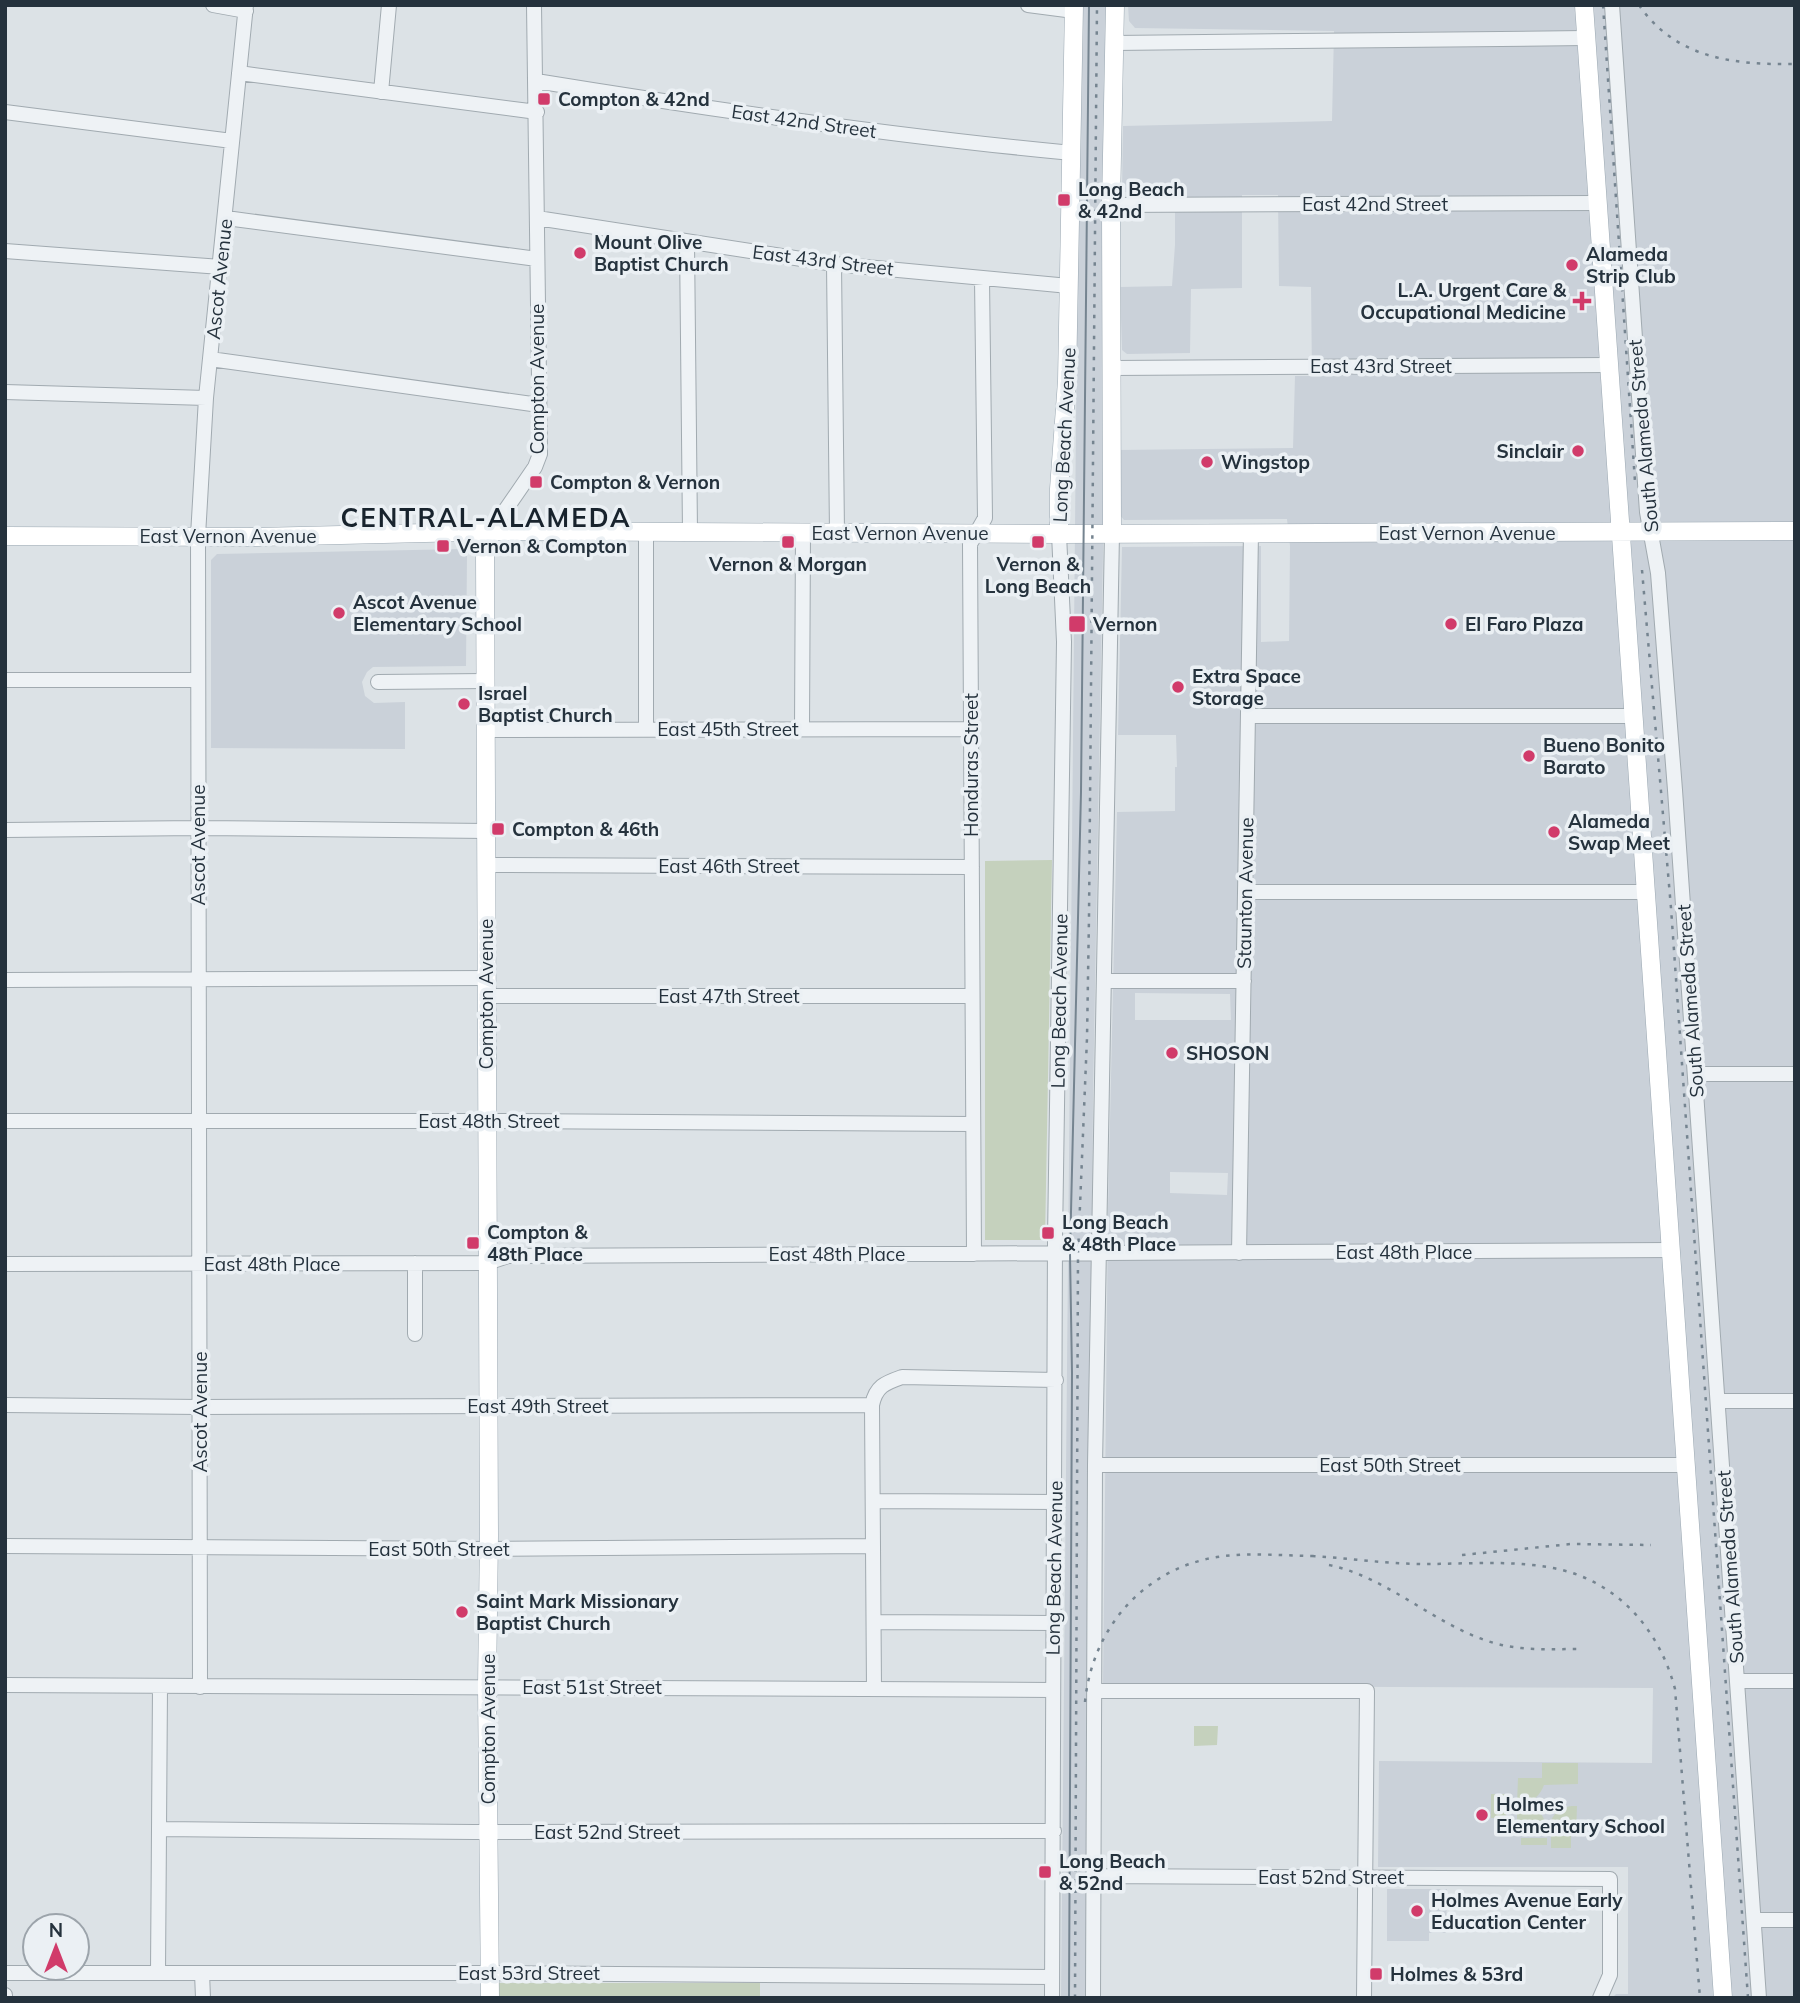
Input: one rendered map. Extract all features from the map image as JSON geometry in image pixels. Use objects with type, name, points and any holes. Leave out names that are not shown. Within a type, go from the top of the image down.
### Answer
[{"type":"main road","name":"Long Beach Avenue","points":[[1111,533],[1111,205],[1115,5]]},
{"type":"main road","name":"South Alameda Street","points":[[1584,5],[1723,1998]]},
{"type":"main road","name":"Long Beach Avenue","points":[[1059,534],[1059,489],[1068,381],[1074,8]]},
{"type":"main road","name":"East Vernon Avenue","points":[[5,536],[272,537],[491,531],[1059,534],[1795,531]]},
{"type":"main road","name":"Compton Avenue","points":[[491,531],[485,553],[489,1549],[487,1686],[491,1998]]},
{"type":"street","points":[[213,5],[246,8]]},
{"type":"street","points":[[380,92],[389,5]]},
{"type":"street","name":"Compton Avenue","points":[[491,531],[538,461],[540,405],[534,5]]},
{"type":"street","points":[[1028,5],[1074,8]]},
{"type":"street","name":"South Alameda Street","points":[[1612,5],[1647,512],[1658,573],[1696,1074],[1759,1998]]},
{"type":"street","name":"Ascot Avenue","points":[[200,1687],[198,536],[206,398],[246,8]]},
{"type":"street","points":[[1114,43],[1585,38]]},
{"type":"street","points":[[239,73],[537,112]]},
{"type":"street","name":"East 42nd Street","points":[[536,81],[834,126],[974,144],[1072,153]]},
{"type":"street","points":[[5,112],[232,141]]},
{"type":"street","name":"East 42nd Street","points":[[1111,205],[1597,203]]},
{"type":"street","points":[[226,218],[537,259]]},
{"type":"street","name":"East 43rd Street","points":[[537,218],[834,264],[1069,286]]},
{"type":"street","points":[[687,243],[690,532]]},
{"type":"street","points":[[5,251],[220,267]]},
{"type":"street","points":[[834,264],[837,533]]},
{"type":"street","name":"Honduras Street","points":[[974,1254],[970,544],[985,519],[982,279]]},
{"type":"street","points":[[210,359],[540,405]]},
{"type":"street","name":"East 43rd Street","points":[[1112,368],[1609,365]]},
{"type":"street","points":[[5,392],[206,398]]},
{"type":"street","points":[[646,532],[646,729]]},
{"type":"street","points":[[802,729],[803,532]]},
{"type":"street","name":"Long Beach Avenue","points":[[1093,1998],[1095,1465],[1111,533]]},
{"type":"street","name":"Staunton Avenue","points":[[1239,1252],[1251,533]]},
{"type":"street","name":"Long Beach Avenue","points":[[1052,1998],[1056,1254],[1064,642],[1059,534]]},
{"type":"street","points":[[5,680],[197,680]]},
{"type":"street","points":[[378,682],[486,681]]},
{"type":"street","points":[[1248,716],[1633,716]]},
{"type":"street","name":"East 45th Street","points":[[486,730],[971,729]]},
{"type":"street","points":[[5,830],[198,828],[486,831]]},
{"type":"street","name":"East 46th Street","points":[[486,865],[972,867]]},
{"type":"street","points":[[1245,892],[1646,892]]},
{"type":"street","name":"East 47th Street","points":[[5,980],[199,979],[972,996]]},
{"type":"street","points":[[1104,981],[1244,981]]},
{"type":"street","points":[[1696,1074],[1795,1074]]},
{"type":"street","name":"East 48th Street","points":[[5,1121],[973,1124]]},
{"type":"street","name":"East 48th Place","points":[[5,1264],[487,1263],[508,1255],[1671,1250]]},
{"type":"street","points":[[415,1263],[415,1335]]},
{"type":"street","points":[[874,1689],[874,1393],[884,1383],[902,1377],[1056,1380]]},
{"type":"street","points":[[1718,1401],[1795,1401]]},
{"type":"street","name":"East 49th Street","points":[[5,1405],[872,1405]]},
{"type":"street","name":"East 50th Street","points":[[1095,1465],[1686,1465]]},
{"type":"street","points":[[874,1501],[1056,1502]]},
{"type":"street","name":"East 50th Street","points":[[5,1546],[489,1549],[873,1546]]},
{"type":"street","points":[[874,1622],[1053,1623]]},
{"type":"street","points":[[1738,1681],[1795,1681]]},
{"type":"street","name":"East 51st Street","points":[[5,1685],[1053,1690]]},
{"type":"street","points":[[158,1973],[160,1687]]},
{"type":"street","points":[[1094,1691],[1367,1691],[1364,1998]]},
{"type":"street","name":"East 52nd Street","points":[[160,1829],[488,1832],[1054,1831]]},
{"type":"street","name":"East 52nd Street","points":[[1093,1876],[1610,1879],[1610,1975],[1600,1998]]},
{"type":"street","points":[[1755,1920],[1795,1920]]},
{"type":"street","name":"East 53rd Street","points":[[5,1973],[1052,1977]]},
{"type":"street","points":[[202,1973],[203,1998]]},
{"type":"shaded area","points":[[1080,5],[1108,5],[1103,552],[1093,1096],[1087,1998],[1061,1998]]},
{"type":"shaded area","points":[[1128,5],[1795,5],[1795,1998],[1612,1998],[1616,1994],[1628,1994],[1628,1867],[1378,1867],[1379,1761],[1652,1763],[1653,1688],[1103,1686],[1108,1210],[1117,812],[1175,811],[1177,767],[1176,735],[1118,735],[1122,547],[1261,546],[1261,642],[1289,641],[1290,546],[1287,519],[1124,520],[1118,513],[1118,450],[1293,448],[1295,376],[1312,376],[1311,287],[1279,286],[1278,195],[1242,195],[1242,288],[1191,289],[1190,353],[1127,354],[1122,350],[1120,287],[1172,286],[1175,245],[1175,193],[1122,192],[1123,126],[1332,121],[1334,31],[1135,28],[1129,21]],"holes":[[[1135,993],[1230,994],[1231,1020],[1135,1020]],[[1170,1172],[1228,1173],[1227,1195],[1170,1193]]]},
{"type":"shaded area","name":"Ascot Avenue Elementary School","points":[[462,549],[467,556],[466,666],[373,667],[362,682],[365,696],[374,703],[405,702],[405,749],[211,748],[211,560],[217,554]]},
{"type":"shaded area","name":"Holmes Avenue Early Education Center","points":[[1387,1889],[1447,1889],[1446,1933],[1429,1933],[1429,1941],[1387,1941]]},
{"type":"green space","points":[[1052,860],[1045,1240],[985,1240],[985,861]]},
{"type":"green space","points":[[1194,1726],[1218,1726],[1217,1745],[1194,1746]]},
{"type":"green space","points":[[1542,1763],[1578,1763],[1578,1784],[1544,1785],[1534,1799],[1517,1804],[1518,1778],[1542,1778]]},
{"type":"green space","points":[[1491,1794],[1507,1794],[1506,1818],[1491,1818]]},
{"type":"green space","points":[[1517,1806],[1530,1807],[1539,1812],[1545,1820],[1547,1833],[1517,1833]]},
{"type":"green space","points":[[1577,1806],[1576,1833],[1548,1833],[1556,1812],[1565,1807]]},
{"type":"green space","points":[[1551,1836],[1571,1836],[1571,1848],[1551,1848]]},
{"type":"green space","points":[[1521,1838],[1547,1838],[1547,1845],[1521,1845]]},
{"type":"green space","points":[[499,1983],[760,1983],[760,1998],[499,1998]]},
{"type":"tram line","points":[[1069,1998],[1072,1373],[1070,1254],[1081,792],[1089,5]]},
{"type":"railway","points":[[1075,1998],[1078,1254],[1089,917],[1097,5]]},
{"type":"railway","points":[[1603,5],[1635,482]]},
{"type":"railway","points":[[1639,5],[1654,23],[1689,48],[1729,60],[1795,64]]},
{"type":"railway","points":[[1642,570],[1671,908],[1748,1998]]},
{"type":"railway","points":[[1462,1555],[1571,1544],[1651,1545]]},
{"type":"railway","points":[[1085,1702],[1098,1650],[1110,1627],[1145,1589],[1166,1574],[1217,1557],[1255,1554],[1320,1556]]},
{"type":"railway","points":[[1312,1556],[1410,1564],[1505,1563],[1553,1568],[1596,1583],[1632,1610],[1658,1646],[1675,1689],[1700,1998]]},
{"type":"railway","points":[[1329,1565],[1372,1580],[1452,1625],[1494,1643],[1526,1648],[1580,1649]]},
{"type":"place","name":"Compton & 42nd","points":[[544,99]]},
{"type":"place","name":"Long Beach & 42nd","points":[[1064,200]]},
{"type":"place","name":"Mount Olive Baptist Church","points":[[580,253]]},
{"type":"place","name":"Alameda Strip Club","points":[[1572,265]]},
{"type":"place","name":"L.A. Urgent Care & Occupational Medicine","points":[[1582,301]]},
{"type":"place","name":"Sinclair","points":[[1578,451]]},
{"type":"place","name":"Wingstop","points":[[1207,462]]},
{"type":"place","name":"Compton & Vernon","points":[[536,482]]},
{"type":"place","name":"Vernon & Morgan","points":[[788,542]]},
{"type":"place","name":"Vernon & Long Beach","points":[[1038,542]]},
{"type":"place","name":"Vernon & Compton","points":[[443,546]]},
{"type":"place","name":"Ascot Avenue Elementary School","points":[[339,613]]},
{"type":"place","name":"Vernon","points":[[1077,624]]},
{"type":"place","name":"El Faro Plaza","points":[[1451,624]]},
{"type":"place","name":"Extra Space Storage","points":[[1178,687]]},
{"type":"place","name":"Israel Baptist Church","points":[[464,704]]},
{"type":"place","name":"Bueno Bonito Barato","points":[[1529,756]]},
{"type":"place","name":"Compton & 46th","points":[[498,829]]},
{"type":"place","name":"Alameda Swap Meet","points":[[1554,832]]},
{"type":"place","name":"SHOSON","points":[[1172,1053]]},
{"type":"place","name":"Long Beach & 48th Place","points":[[1048,1233]]},
{"type":"place","name":"Compton & 48th Place","points":[[473,1243]]},
{"type":"place","name":"Saint Mark Missionary Baptist Church","points":[[462,1612]]},
{"type":"place","name":"Holmes Elementary School","points":[[1482,1815]]},
{"type":"place","name":"Long Beach & 52nd","points":[[1045,1872]]},
{"type":"place","name":"Holmes Avenue Early Education Center","points":[[1417,1911]]},
{"type":"place","name":"Holmes & 53rd","points":[[1376,1974]]},
{"type":"district","name":"CENTRAL-ALAMEDA","points":[[486,518]]}]
